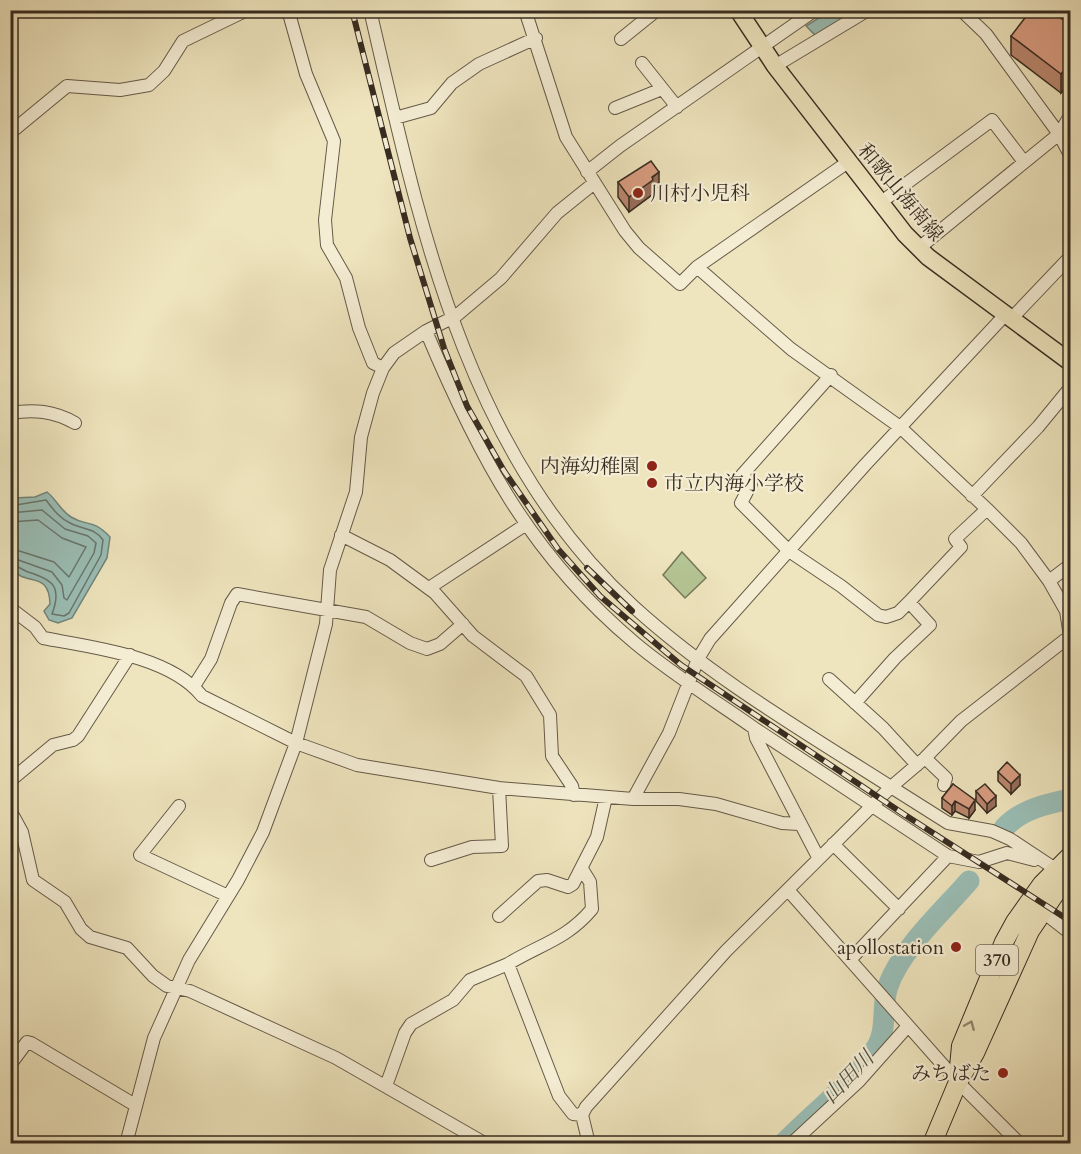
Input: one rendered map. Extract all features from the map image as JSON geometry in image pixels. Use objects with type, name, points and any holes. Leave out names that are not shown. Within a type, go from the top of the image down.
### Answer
[{"type":"highway","name":"370","points":[[932,1143],[1029,931],[1043,912],[1071,856]]},
{"type":"highway","name":"370","points":[[958,1082],[961,1046],[1004,942],[1029,902],[1063,874]]},
{"type":"main road","name":"和歌山海南線","points":[[738,10],[761,47],[848,162],[919,248],[1008,317],[1071,362]]},
{"type":"street","points":[[10,133],[67,86],[120,90],[150,85],[164,71],[183,41],[247,10]]},
{"type":"street","points":[[288,10],[306,74],[334,141],[325,220],[327,245],[346,278],[359,328],[373,363],[384,368]]},
{"type":"street","points":[[370,10],[425,236],[451,319],[507,445],[549,509],[592,564],[632,605],[698,659],[759,702],[948,823],[992,831],[1010,839],[1063,874]]},
{"type":"street","points":[[525,10],[536,38],[566,137],[590,178],[639,248],[680,284],[697,267],[848,162]]},
{"type":"street","points":[[621,39],[657,10]]},
{"type":"street","points":[[126,1143],[154,1038],[189,960],[263,832],[296,743],[311,691],[327,611],[330,570],[356,492],[361,437],[373,393],[384,368],[394,353],[426,331],[451,319],[501,278],[590,178],[676,107],[815,10]]},
{"type":"street","points":[[775,66],[868,10]]},
{"type":"street","points":[[961,10],[986,34],[1059,134],[1071,155]]},
{"type":"street","points":[[395,118],[431,108],[452,83],[479,64],[536,38]]},
{"type":"street","points":[[642,63],[676,107]]},
{"type":"street","points":[[615,108],[662,89]]},
{"type":"street","points":[[919,248],[1059,134],[1071,116]]},
{"type":"street","points":[[880,203],[992,120],[1024,162]]},
{"type":"street","points":[[633,799],[669,734],[698,659],[710,639],[900,428],[1071,256]]},
{"type":"street","points":[[589,1143],[582,1115],[585,1107],[687,993],[818,857],[891,787],[921,762],[961,721],[1070,636],[1066,611],[1049,581],[1021,543],[943,465],[900,428],[831,375],[791,349],[697,267]]},
{"type":"street","points":[[426,331],[480,450],[525,525],[552,559],[634,642],[689,684],[948,856],[979,862],[1007,853],[1063,874]]},
{"type":"street","points":[[831,375],[742,475],[751,484],[741,503],[789,551],[841,586],[878,615],[886,617],[898,613],[961,547],[955,539],[987,509]]},
{"type":"street","points":[[972,496],[1038,427],[1071,388]]},
{"type":"street","points":[[10,413],[31,409],[63,416],[75,423]]},
{"type":"street","points":[[429,588],[525,525]]},
{"type":"street","points":[[341,535],[390,560],[429,588],[488,650],[515,665],[526,676],[550,715],[552,756],[572,786],[574,795]]},
{"type":"street","points":[[1049,581],[1071,565]]},
{"type":"street","points":[[194,686],[211,659],[231,603],[237,594],[373,620],[410,643],[427,649],[440,644],[463,624]]},
{"type":"street","points":[[855,703],[896,657],[930,625],[909,602]]},
{"type":"street","points":[[10,608],[35,627],[43,638],[130,655],[194,686],[202,696],[296,743],[357,765],[499,788],[633,799],[680,799],[716,804],[782,823],[799,824]]},
{"type":"street","points":[[10,782],[53,744],[73,740],[78,736],[130,655]]},
{"type":"street","points":[[829,679],[921,762],[946,777],[944,786]]},
{"type":"street","points":[[754,728],[756,738],[818,857]]},
{"type":"street","points":[[431,860],[472,847],[502,846],[499,788]]},
{"type":"street","points":[[499,916],[538,881],[547,880],[570,886],[582,869],[597,837],[606,797]]},
{"type":"street","points":[[179,806],[141,855],[228,896]]},
{"type":"street","points":[[10,810],[22,832],[33,880],[65,903],[81,929],[90,937],[127,948],[153,976],[167,986],[190,991],[336,1058],[486,1143]]},
{"type":"street","points":[[832,844],[899,909]]},
{"type":"street","points":[[850,960],[948,856]]},
{"type":"street","points":[[386,1086],[405,1033],[411,1024],[453,1000],[470,980],[508,964],[535,947],[555,942],[577,925],[592,909],[591,882],[582,869]]},
{"type":"street","points":[[788,890],[958,1082],[1020,1143]]},
{"type":"street","points":[[1043,912],[1071,933]]},
{"type":"street","points":[[508,964],[559,1096],[573,1114],[582,1115]]},
{"type":"street","points":[[791,1143],[859,1081],[908,1026]]},
{"type":"street","points":[[10,1065],[23,1046],[31,1042],[135,1105]]},
{"type":"green space","points":[[682,552],[706,578],[685,598],[663,575]]},
{"type":"water","points":[[830,11],[857,11],[815,35],[806,26]]},
{"type":"water","points":[[47,492],[71,517],[99,527],[110,537],[107,558],[72,618],[58,623],[49,620],[44,611],[50,604],[49,593],[45,586],[40,582],[22,577],[11,566],[11,503],[14,498],[35,497]]},
{"type":"building","points":[[1031,10],[1050,10],[1071,26],[1071,62],[1061,74],[1011,36]]},
{"type":"building","points":[[651,161],[659,172],[652,177],[653,180],[629,197],[618,182]]},
{"type":"building","points":[[1007,762],[1020,775],[1011,784],[998,772]]},
{"type":"building","points":[[953,784],[975,800],[969,809],[955,801],[952,806],[942,798]]},
{"type":"building","points":[[985,784],[996,796],[987,804],[976,791]]},
{"type":"waterway","name":"山田川","points":[[1004,828],[1026,812],[1043,805],[1070,799]]},
{"type":"waterway","name":"山田川","points":[[783,1144],[867,1061],[880,1041],[886,993],[894,972],[913,944],[969,881]]},
{"type":"railway","points":[[352,10],[410,238],[444,348],[467,406],[504,471],[558,549],[600,596],[681,665],[905,815],[1070,921]]},
{"type":"railway","points":[[587,568],[632,611]]},
{"type":"place","name":"川村小児科","points":[[638,193]]},
{"type":"place","name":"内海幼稚園","points":[[652,466]]},
{"type":"place","name":"市立内海小学校","points":[[652,483]]},
{"type":"place","name":"apollostation","points":[[956,947]]},
{"type":"place","name":"みちばた","points":[[1003,1073]]}]
